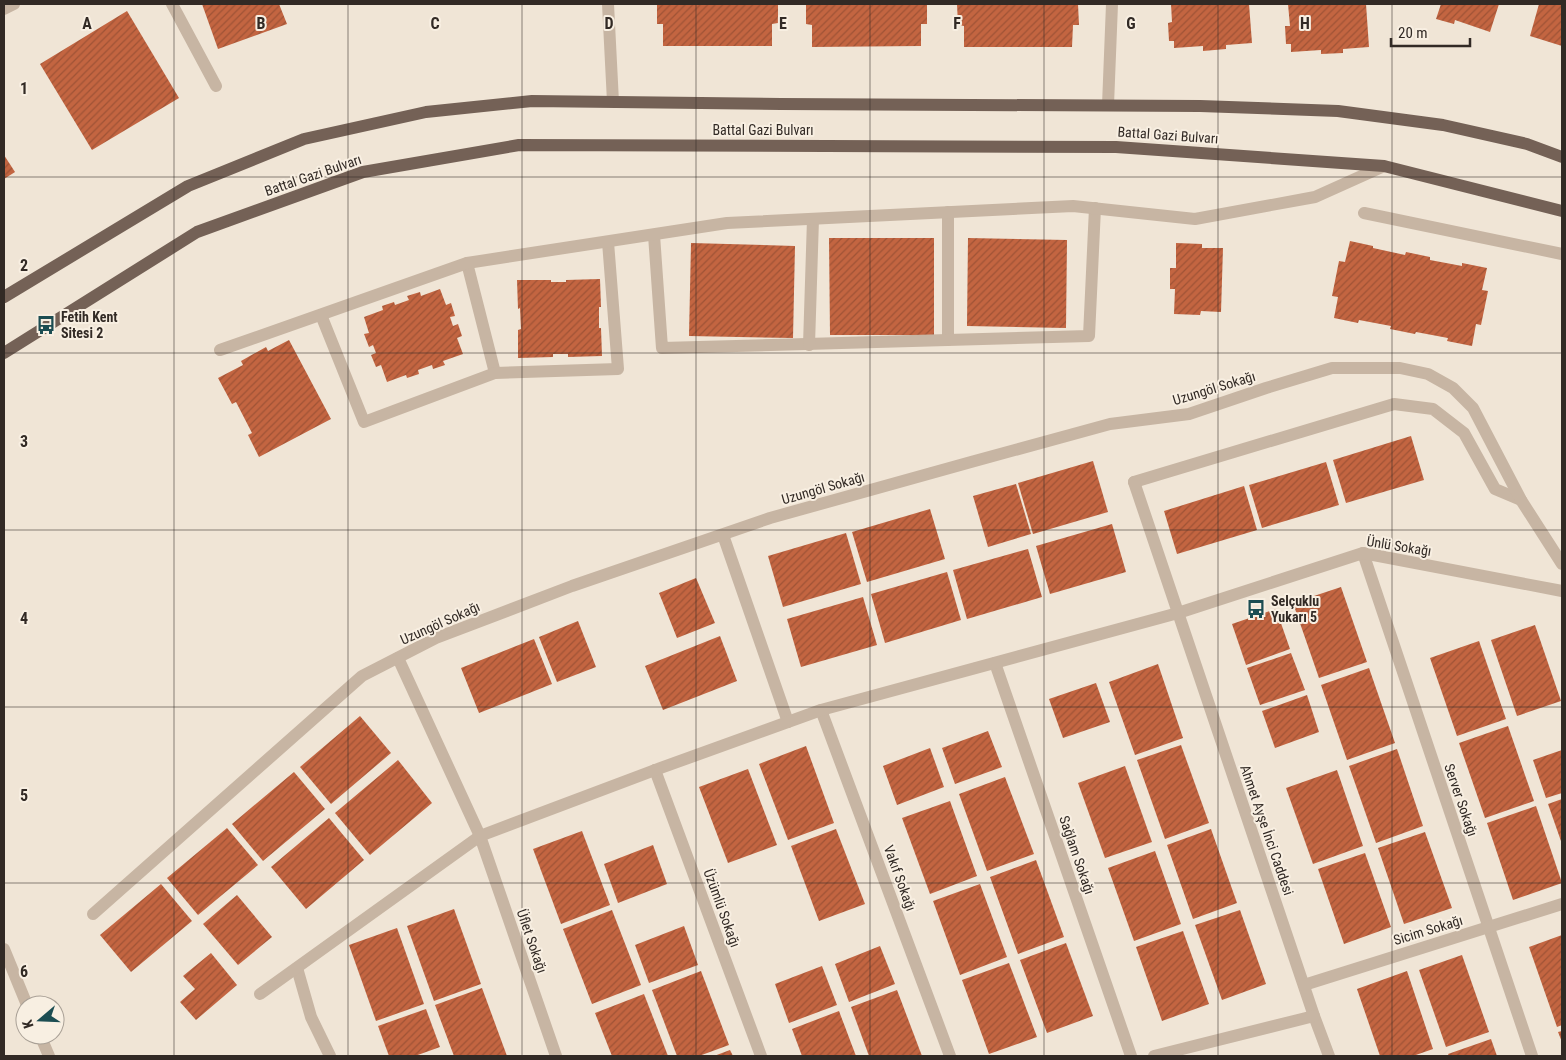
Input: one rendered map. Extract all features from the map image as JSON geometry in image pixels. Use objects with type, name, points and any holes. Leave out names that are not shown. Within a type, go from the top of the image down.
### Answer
[{"type":"main road","name":"Battal Gazi Bulvarı","points":[[4,298],[188,186],[304,139],[426,112],[532,101],[1200,106],[1338,111],[1443,125],[1527,144],[1562,157]]},
{"type":"main road","name":"Battal Gazi Bulvarı","points":[[4,353],[197,232],[364,172],[519,145],[1116,147],[1384,166],[1562,211]]},
{"type":"street","points":[[4,9],[14,4]]},
{"type":"street","points":[[172,4],[216,86]]},
{"type":"street","points":[[608,4],[613,102]]},
{"type":"street","points":[[1108,105],[1112,4]]},
{"type":"street","points":[[220,350],[468,264],[727,223],[1073,206],[1195,219],[1315,196],[1384,166]]},
{"type":"street","points":[[654,235],[662,348],[1089,336],[1095,208]]},
{"type":"street","points":[[948,212],[948,340]]},
{"type":"street","points":[[1364,213],[1562,254]]},
{"type":"street","points":[[809,344],[813,219]]},
{"type":"street","points":[[321,315],[364,422],[496,373],[618,368],[608,242]]},
{"type":"street","points":[[468,264],[496,373]]},
{"type":"street","name":"Uzungöl Sokağı","points":[[93,914],[362,676],[436,638],[572,586],[789,513],[1110,424],[1189,414],[1332,368],[1400,368],[1428,374],[1453,388],[1473,408],[1521,500],[1562,564]]},
{"type":"street","name":"Ahmet Ayşe İnci Caddesi","points":[[1329,1056],[1134,482],[1394,404],[1433,409],[1464,433],[1495,489],[1521,500]]},
{"type":"street","points":[[722,535],[788,722]]},
{"type":"street","name":"Ünlü Sokağı","points":[[260,994],[480,836],[822,710],[1178,613],[1363,553],[1560,590]]},
{"type":"street","name":"Server Sokağı","points":[[1363,553],[1532,1056]]},
{"type":"street","points":[[1560,590],[1562,604]]},
{"type":"street","name":"Üflet Sokağı","points":[[398,658],[480,836],[556,1056]]},
{"type":"street","name":"Sağlam Sokağı","points":[[995,663],[1132,1056]]},
{"type":"street","name":"Vakıf Sokağı","points":[[822,710],[950,1056]]},
{"type":"street","name":"Üzümlü Sokağı","points":[[655,770],[761,1056]]},
{"type":"street","name":"Sicim Sokağı","points":[[1304,985],[1562,904]]},
{"type":"street","points":[[4,949],[23,995]]},
{"type":"street","points":[[297,968],[311,1016],[330,1056]]},
{"type":"street","points":[[1154,1056],[1314,1016]]},
{"type":"building","points":[[202,4],[279,4],[287,24],[218,49]]},
{"type":"building","points":[[657,4],[778,4],[778,23],[772,24],[772,46],[663,46],[663,24],[657,24]]},
{"type":"building","points":[[806,4],[927,4],[927,24],[921,24],[921,46],[812,47],[812,25],[806,24]]},
{"type":"building","points":[[957,4],[1078,4],[1079,25],[1073,25],[1072,47],[964,47],[964,26],[958,25]]},
{"type":"building","points":[[1171,4],[1249,4],[1252,43],[1226,45],[1226,49],[1203,51],[1203,46],[1174,48],[1174,41],[1169,41],[1168,23],[1172,22]]},
{"type":"building","points":[[1288,4],[1366,4],[1369,47],[1343,49],[1343,53],[1321,54],[1321,50],[1291,52],[1291,44],[1286,44],[1285,26],[1290,26]]},
{"type":"building","points":[[1441,4],[1499,4],[1490,32],[1455,20],[1454,24],[1436,19]]},
{"type":"building","points":[[1539,4],[1562,4],[1562,46],[1530,36]]},
{"type":"building","points":[[127,11],[179,98],[92,150],[40,64]]},
{"type":"building","points":[[4,155],[15,172],[4,179]]},
{"type":"building","points":[[829,238],[934,238],[934,335],[830,335]]},
{"type":"building","points":[[968,238],[1067,240],[1066,328],[967,326]]},
{"type":"building","points":[[1350,241],[1405,255],[1406,252],[1430,257],[1430,260],[1487,268],[1482,290],[1488,291],[1481,325],[1476,324],[1472,346],[1447,341],[1448,338],[1390,329],[1391,326],[1359,320],[1358,323],[1334,318],[1338,297],[1332,296],[1339,261],[1345,262]]},
{"type":"building","points":[[691,243],[795,246],[793,338],[689,336]]},
{"type":"building","points":[[1176,243],[1202,244],[1202,248],[1223,248],[1221,312],[1201,311],[1200,315],[1174,314],[1175,289],[1170,289],[1170,268],[1176,268]]},
{"type":"building","points":[[600,279],[601,307],[599,307],[599,328],[601,328],[602,356],[568,357],[568,354],[553,354],[553,357],[518,358],[518,330],[521,329],[517,280],[566,282],[566,280]]},
{"type":"building","points":[[440,289],[446,305],[451,303],[455,316],[450,317],[453,326],[458,324],[462,336],[457,338],[463,354],[443,361],[445,365],[433,369],[432,365],[418,370],[419,374],[407,378],[406,375],[387,382],[381,365],[376,367],[371,355],[376,353],[373,345],[369,347],[364,334],[369,333],[364,317],[383,310],[382,306],[394,302],[395,305],[409,300],[407,296],[420,292],[421,296]]},
{"type":"building","points":[[289,340],[331,419],[259,457],[248,435],[252,433],[236,402],[232,404],[218,378],[243,365],[241,361],[266,347],[268,351]]},
{"type":"building","points":[[1411,436],[1424,480],[1346,503],[1333,460]]},
{"type":"building","points":[[1093,461],[1108,512],[1033,534],[1018,483]]},
{"type":"building","points":[[1326,462],[1339,505],[1262,528],[1249,485]]},
{"type":"building","points":[[1016,484],[1031,534],[988,547],[973,496]]},
{"type":"building","points":[[1244,486],[1257,530],[1177,554],[1164,511]]},
{"type":"building","points":[[930,509],[945,559],[867,582],[852,532]]},
{"type":"building","points":[[1112,524],[1126,572],[1050,594],[1036,546]]},
{"type":"building","points":[[846,533],[861,584],[783,607],[768,556]]},
{"type":"building","points":[[1028,549],[1042,597],[967,619],[953,570]]},
{"type":"building","points":[[947,572],[961,620],[885,643],[871,594]]},
{"type":"building","points":[[696,578],[715,623],[677,638],[659,593]]},
{"type":"building","points":[[1341,587],[1367,662],[1319,678],[1293,603]]},
{"type":"building","points":[[863,597],[877,645],[801,667],[787,619]]},
{"type":"building","points":[[1276,609],[1290,649],[1246,665],[1232,624]]},
{"type":"building","points":[[578,621],[596,667],[557,682],[539,637]]},
{"type":"building","points":[[1535,625],[1561,701],[1517,716],[1491,640]]},
{"type":"building","points":[[720,636],[737,681],[663,710],[645,666]]},
{"type":"building","points":[[534,639],[552,684],[479,713],[461,668]]},
{"type":"building","points":[[1479,641],[1506,719],[1457,736],[1430,658]]},
{"type":"building","points":[[1291,653],[1305,690],[1260,705],[1247,668]]},
{"type":"building","points":[[1158,664],[1183,738],[1135,755],[1109,682]]},
{"type":"building","points":[[1369,668],[1395,743],[1347,760],[1321,685]]},
{"type":"building","points":[[1096,683],[1110,722],[1063,738],[1049,699]]},
{"type":"building","points":[[1307,695],[1319,732],[1275,748],[1262,711]]},
{"type":"building","points":[[360,716],[391,753],[331,804],[300,767]]},
{"type":"building","points":[[1508,726],[1534,801],[1485,818],[1459,743]]},
{"type":"building","points":[[988,731],[1002,767],[955,784],[942,748]]},
{"type":"building","points":[[1181,745],[1209,823],[1165,839],[1137,760]]},
{"type":"building","points":[[806,746],[834,823],[788,840],[759,764]]},
{"type":"building","points":[[930,748],[944,787],[897,805],[883,766]]},
{"type":"building","points":[[1397,749],[1423,826],[1376,843],[1349,766]]},
{"type":"building","points":[[1562,750],[1562,793],[1546,798],[1533,760]]},
{"type":"building","points":[[398,760],[432,803],[370,855],[335,813]]},
{"type":"building","points":[[1125,766],[1152,842],[1105,858],[1078,783]]},
{"type":"building","points":[[748,769],[777,845],[728,863],[699,787]]},
{"type":"building","points":[[1337,770],[1363,846],[1313,864],[1286,788]]},
{"type":"building","points":[[294,772],[325,809],[263,861],[232,824]]},
{"type":"building","points":[[1005,777],[1034,854],[987,871],[959,794]]},
{"type":"building","points":[[1562,799],[1562,844],[1548,804]]},
{"type":"building","points":[[950,801],[977,876],[930,894],[902,818]]},
{"type":"building","points":[[1536,806],[1562,883],[1513,900],[1487,823]]},
{"type":"building","points":[[329,818],[364,860],[306,909],[271,867]]},
{"type":"building","points":[[227,828],[258,865],[198,915],[167,878]]},
{"type":"building","points":[[836,829],[865,904],[819,921],[791,846]]},
{"type":"building","points":[[1211,829],[1237,903],[1193,919],[1167,845]]},
{"type":"building","points":[[582,831],[610,905],[561,924],[533,849]]},
{"type":"building","points":[[1425,832],[1452,908],[1404,924],[1378,848]]},
{"type":"building","points":[[653,845],[667,884],[618,903],[604,864]]},
{"type":"building","points":[[1155,851],[1181,924],[1134,941],[1108,868]]},
{"type":"building","points":[[1365,853],[1391,927],[1344,944],[1318,869]]},
{"type":"building","points":[[1036,860],[1064,937],[1018,954],[990,877]]},
{"type":"building","points":[[161,884],[192,921],[131,972],[100,935]]},
{"type":"building","points":[[980,884],[1007,957],[960,975],[933,901]]},
{"type":"building","points":[[237,895],[272,937],[238,965],[203,924]]},
{"type":"building","points":[[454,909],[481,984],[434,1001],[407,926]]},
{"type":"building","points":[[612,910],[641,985],[592,1004],[563,929]]},
{"type":"building","points":[[1240,910],[1266,984],[1222,1000],[1195,925]]},
{"type":"building","points":[[684,926],[698,965],[649,983],[635,945]]},
{"type":"building","points":[[397,928],[424,1004],[376,1021],[349,945]]},
{"type":"building","points":[[1183,931],[1209,1004],[1162,1021],[1136,947]]},
{"type":"building","points":[[1562,935],[1562,1025],[1557,1027],[1529,947]]},
{"type":"building","points":[[1066,943],[1093,1016],[1047,1033],[1020,960]]},
{"type":"building","points":[[880,946],[895,984],[849,1002],[835,964]]},
{"type":"building","points":[[211,953],[237,985],[196,1020],[180,1002],[195,989],[183,976]]},
{"type":"building","points":[[1462,955],[1489,1032],[1446,1047],[1419,970]]},
{"type":"building","points":[[1009,963],[1037,1037],[989,1054],[962,980]]},
{"type":"building","points":[[822,966],[837,1005],[789,1023],[775,984]]},
{"type":"building","points":[[701,971],[729,1045],[699,1056],[677,1056],[652,990]]},
{"type":"building","points":[[1407,971],[1433,1049],[1413,1056],[1380,1056],[1357,989]]},
{"type":"building","points":[[482,988],[507,1056],[454,1056],[435,1005]]},
{"type":"building","points":[[897,990],[922,1056],[869,1056],[851,1007]]},
{"type":"building","points":[[644,994],[668,1056],[612,1056],[595,1013]]},
{"type":"building","points":[[426,1009],[440,1047],[415,1056],[389,1056],[378,1026]]},
{"type":"building","points":[[839,1011],[856,1056],[802,1056],[792,1029]]},
{"type":"building","points":[[1562,1031],[1562,1042],[1558,1032]]},
{"type":"building","points":[[1491,1039],[1497,1056],[1449,1056],[1448,1054]]},
{"type":"building","points":[[730,1050],[733,1056],[714,1056]]},
{"type":"place","name":"Fetih Kent Sitesi 2","points":[[46,325]]},
{"type":"place","name":"Selçuklu Yukarı 5","points":[[1256,609]]}]
